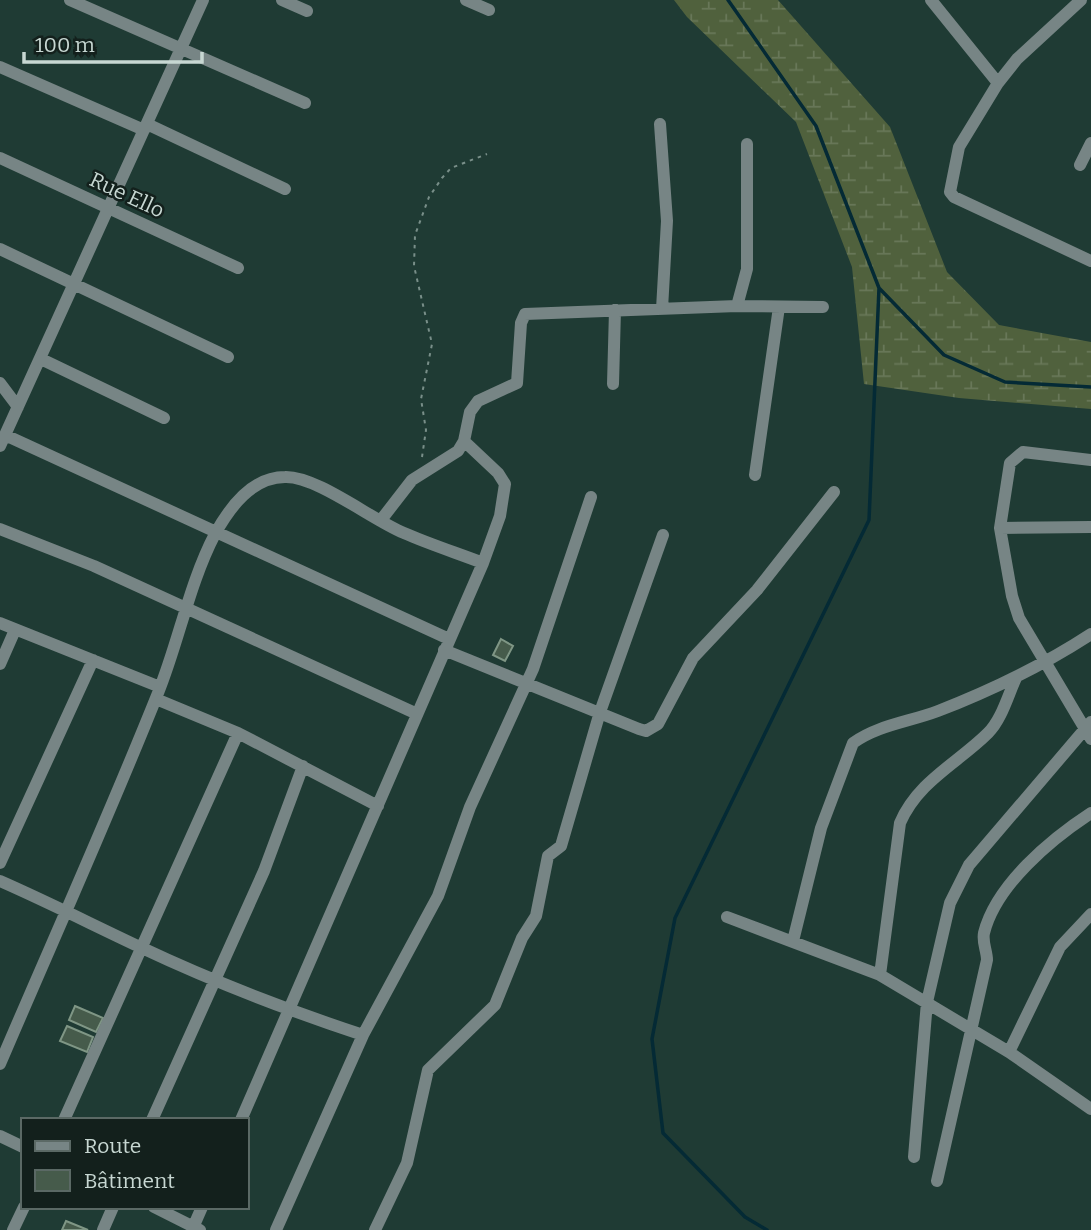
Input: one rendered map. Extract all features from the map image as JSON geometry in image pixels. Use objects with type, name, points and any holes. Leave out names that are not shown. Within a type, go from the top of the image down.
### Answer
[{"type":"street","points":[[70,0],[305,103]]},
{"type":"street","points":[[203,0],[2,440],[215,534],[527,682],[646,731],[658,724],[694,658],[757,590],[834,492]]},
{"type":"street","points":[[282,0],[307,11]]},
{"type":"street","points":[[466,0],[489,10]]},
{"type":"street","points":[[931,0],[998,83]]},
{"type":"street","points":[[1081,0],[1017,59],[998,83],[959,147],[950,194],[1091,261]]},
{"type":"street","points":[[0,67],[146,127],[285,189]]},
{"type":"street","points":[[660,124],[667,221],[662,309]]},
{"type":"street","points":[[1080,165],[1091,143]]},
{"type":"street","points":[[737,306],[747,270],[747,144]]},
{"type":"street","name":"Rue Ello","points":[[0,158],[238,268]]},
{"type":"street","points":[[0,249],[228,357]]},
{"type":"street","points":[[381,520],[412,480],[453,456],[464,441],[470,412],[478,401],[517,383],[521,323],[525,314],[737,306],[823,307]]},
{"type":"street","points":[[755,475],[779,307]]},
{"type":"street","points":[[612,384],[615,310]]},
{"type":"street","points":[[41,359],[164,418]]},
{"type":"street","points":[[0,383],[18,407]]},
{"type":"street","points":[[242,1118],[378,806],[415,713],[483,563],[500,516],[505,484],[498,473],[464,441]]},
{"type":"street","points":[[1091,460],[1023,452],[1015,457],[1010,463],[1000,528],[1019,618],[1088,725],[1091,739]]},
{"type":"street","points":[[0,1064],[68,910],[158,693],[186,608],[215,534],[251,488],[261,482],[285,477],[306,480],[404,533],[483,563]]},
{"type":"street","points":[[276,1230],[363,1035],[438,897],[470,807],[527,682],[591,497]]},
{"type":"street","points":[[1000,528],[1091,527]]},
{"type":"street","points":[[0,529],[186,608],[415,713]]},
{"type":"street","points":[[374,1230],[407,1163],[428,1070],[495,1005],[522,938],[536,916],[547,858],[561,846],[600,712],[663,535]]},
{"type":"street","points":[[0,623],[93,660],[378,806]]},
{"type":"street","points":[[0,664],[15,630]]},
{"type":"street","points":[[793,941],[821,828],[853,743],[879,729],[936,712],[1016,678],[1048,662],[1091,634]]},
{"type":"street","points":[[0,863],[93,660]]},
{"type":"street","points":[[880,975],[900,822],[925,785],[990,731],[1016,678]]},
{"type":"street","points":[[914,1157],[927,1002],[950,904],[969,865],[1088,725]]},
{"type":"street","points":[[65,1118],[238,733]]},
{"type":"street","points":[[153,1118],[264,871],[303,766]]},
{"type":"street","points":[[937,1181],[987,960],[984,932],[993,912],[1016,878],[1041,850],[1091,813]]},
{"type":"street","points":[[0,881],[68,910],[142,948],[289,1011],[363,1035]]},
{"type":"street","points":[[1009,1052],[1060,947],[1091,914]]},
{"type":"street","points":[[727,918],[880,975],[1009,1052],[1091,1109]]},
{"type":"street","points":[[0,1136],[21,1146]]},
{"type":"street","points":[[13,1230],[23,1209]]},
{"type":"street","points":[[103,1230],[112,1209]]},
{"type":"street","points":[[158,1209],[195,1229],[201,1209]]},
{"type":"path","points":[[412,480],[421,465],[424,449],[426,430],[421,399],[432,344],[414,266],[415,235],[429,197],[442,178],[451,168],[487,154]]},
{"type":"green space","points":[[674,0],[778,0],[890,127],[947,272],[999,325],[1091,342],[1091,409],[959,398],[864,384],[852,267],[796,122],[687,17]]},
{"type":"building","points":[[501,639],[513,646],[505,661],[493,655]]},
{"type":"building","points":[[75,1006],[103,1018],[96,1032],[69,1020]]},
{"type":"building","points":[[67,1026],[93,1037],[87,1052],[60,1041]]},
{"type":"building","points":[[66,1221],[88,1230],[62,1230]]},
{"type":"waterway","points":[[728,0],[816,126],[879,288],[869,520],[675,918],[652,1039],[663,1133],[745,1217],[767,1230]]},
{"type":"waterway","points":[[879,288],[944,355],[1005,382],[1091,387]]}]
